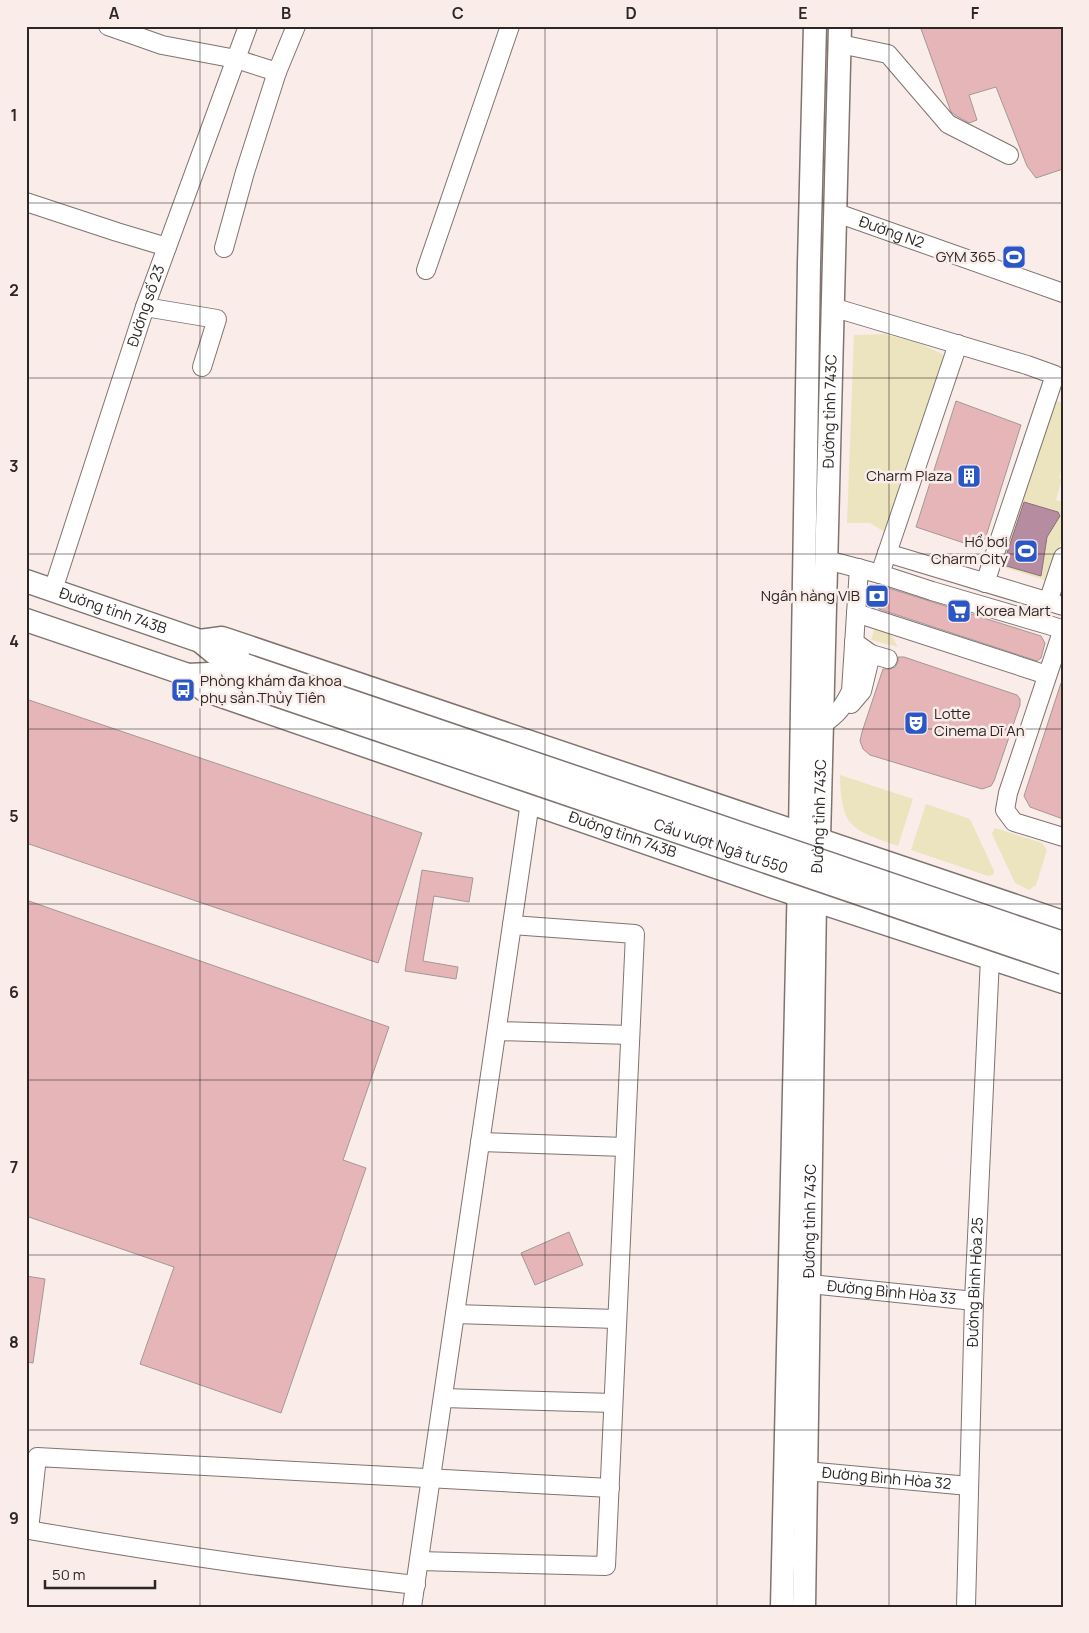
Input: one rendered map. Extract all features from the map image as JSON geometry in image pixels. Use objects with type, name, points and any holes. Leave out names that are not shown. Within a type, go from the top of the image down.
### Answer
[{"type":"main road","name":"Đường tỉnh 743C","points":[[810,837],[822,725],[816,560],[810,211],[815,26]]},
{"type":"main road","name":"Đường tỉnh 743C","points":[[804,1607],[806,1471],[803,1270],[807,898],[816,560],[832,308],[840,35]]},
{"type":"main road","points":[[810,211],[834,212]]},
{"type":"main road","name":"Đường tỉnh 743B","points":[[26,581],[200,641],[241,674]]},
{"type":"main road","name":"Đường tỉnh 743B","points":[[26,620],[188,675],[241,674]]},
{"type":"main road","name":"Đường tỉnh 743B","points":[[200,641],[222,638],[1063,922]]},
{"type":"main road","name":"Cầu vượt Ngã tư 550","points":[[241,674],[1063,943]]},
{"type":"main road","name":"Cầu vượt Ngã tư 550","points":[[241,674],[1063,963]]},
{"type":"main road","name":"Đường tỉnh 743B","points":[[188,675],[204,690],[807,898],[1063,982]]},
{"type":"main road","name":"Đường tỉnh 743C","points":[[782,1607],[803,1270]]},
{"type":"street","points":[[108,26],[162,45],[236,59],[277,72]]},
{"type":"street","name":"Đường số 23","points":[[53,590],[145,307],[248,26]]},
{"type":"street","points":[[224,248],[245,172],[277,72],[296,26]]},
{"type":"street","points":[[426,270],[510,26]]},
{"type":"street","points":[[840,35],[888,54],[948,124],[1009,155]]},
{"type":"street","points":[[26,202],[168,247]]},
{"type":"street","name":"Đường N2","points":[[834,212],[1063,293]]},
{"type":"street","points":[[145,307],[217,319],[202,367]]},
{"type":"street","points":[[832,308],[958,344],[1059,376],[985,583]]},
{"type":"street","points":[[880,574],[958,344]]},
{"type":"street","points":[[887,553],[1055,604],[1063,557]]},
{"type":"street","points":[[816,560],[859,568],[1062,629],[1008,793],[1005,810],[1014,822],[1063,837]]},
{"type":"street","points":[[822,725],[834,717],[842,708],[851,691],[859,568]]},
{"type":"street","points":[[856,613],[1047,675]]},
{"type":"street","points":[[854,642],[871,654],[888,659]]},
{"type":"street","points":[[842,708],[854,702],[862,691],[871,654]]},
{"type":"street","points":[[412,1607],[530,802]]},
{"type":"street","points":[[419,1561],[606,1566],[635,934],[512,925]]},
{"type":"street","name":"Đường Bình Hòa 25","points":[[966,1607],[974,1300],[990,958]]},
{"type":"street","points":[[497,1031],[630,1035]]},
{"type":"street","points":[[480,1142],[625,1147]]},
{"type":"street","name":"Đường Bình Hòa 33","points":[[803,1270],[974,1300]]},
{"type":"street","points":[[455,1314],[617,1319]]},
{"type":"street","points":[[443,1398],[613,1403]]},
{"type":"street","points":[[416,1585],[199,1559],[29,1530],[37,1457],[610,1488]]},
{"type":"street","name":"Đường Bình Hòa 32","points":[[806,1471],[969,1486]]},
{"type":"shaded area","points":[[884,334],[918,343],[949,357],[886,533],[870,523],[847,523],[854,335]]},
{"type":"shaded area","points":[[1055,400],[1063,403],[1063,466],[1059,478],[1062,479],[1056,500],[1063,502],[1063,536],[1059,547],[1063,549],[1063,586],[1000,566]]},
{"type":"shaded area","name":"Hồ bơi Charm City","points":[[1024,502],[1058,512],[1060,516],[1047,537],[1041,576],[1003,565]]},
{"type":"shaded area","points":[[875,627],[889,631],[898,647],[871,640]]},
{"type":"shaded area","points":[[840,775],[913,799],[898,846],[870,836],[852,824],[843,806]]},
{"type":"shaded area","points":[[926,804],[970,819],[994,871],[993,875],[988,876],[911,850]]},
{"type":"shaded area","points":[[995,828],[1042,843],[1047,850],[1036,885],[1029,890],[1015,883],[993,836],[992,833]]},
{"type":"building","points":[[920,26],[1063,26],[1063,169],[1036,178],[1027,166],[996,87],[969,95],[977,120],[969,123],[951,112]]},
{"type":"building","name":"Charm Plaza","points":[[956,401],[1021,425],[982,549],[916,527]]},
{"type":"building","points":[[885,587],[1041,636],[1045,643],[1041,658],[1037,661],[879,609],[875,603],[880,590]]},
{"type":"building","points":[[898,657],[904,657],[1017,695],[1020,699],[1020,705],[991,786],[982,789],[870,755],[863,749],[860,741],[862,732],[883,669],[895,667]]},
{"type":"building","points":[[1061,683],[1063,683],[1063,819],[1030,807],[1024,796]]},
{"type":"building","points":[[26,699],[422,833],[378,963],[26,843]]},
{"type":"building","points":[[422,870],[473,878],[469,902],[434,896],[423,961],[458,967],[456,979],[405,971]]},
{"type":"building","points":[[26,900],[389,1027],[343,1160],[366,1168],[281,1413],[140,1364],[174,1267],[26,1216]]},
{"type":"building","points":[[569,1232],[583,1265],[535,1285],[521,1253]]},
{"type":"building","points":[[26,1276],[45,1279],[33,1363],[26,1362]]},
{"type":"place","name":"GYM 365","points":[[1014,257]]},
{"type":"place","name":"Charm Plaza","points":[[969,476]]},
{"type":"place","name":"Hồ bơi Charm City","points":[[1026,551]]},
{"type":"place","name":"Ngân hàng VIB","points":[[877,596]]},
{"type":"place","name":"Korea Mart","points":[[959,611]]},
{"type":"place","name":"Phòng khám đa khoa phụ sản Thủy Tiên","points":[[183,690]]},
{"type":"place","name":"Lotte Cinema Dĩ An","points":[[916,723]]}]
